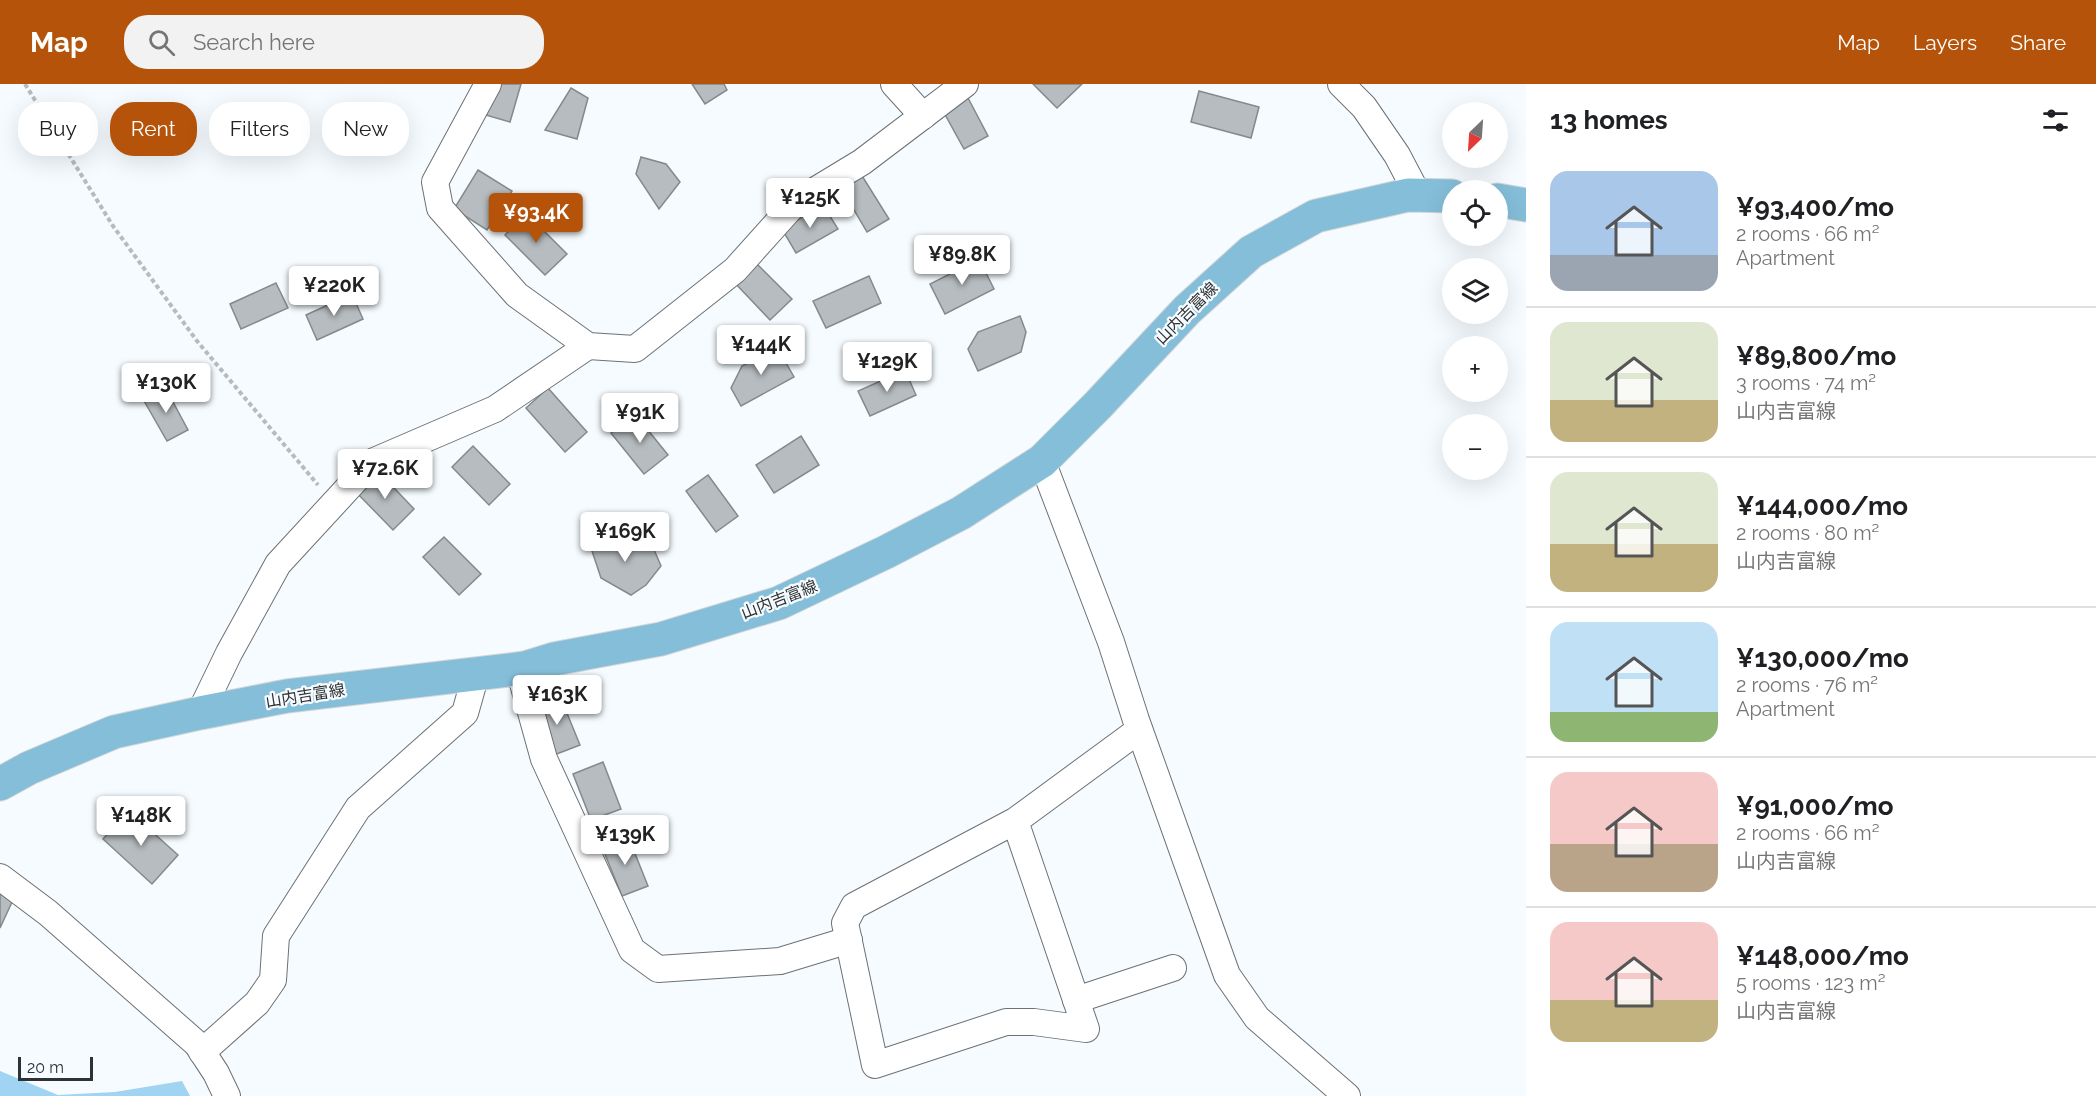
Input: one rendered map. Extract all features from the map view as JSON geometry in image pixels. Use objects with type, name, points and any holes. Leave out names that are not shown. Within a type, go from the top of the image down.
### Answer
[{"type":"main road","name":"山内吉富線","points":[[0,784],[29,768],[114,732],[287,696],[519,669],[554,659],[661,639],[779,603],[961,513],[1042,461],[1187,310],[1251,252],[1317,216],[1408,195],[1442,196]]},
{"type":"main road","points":[[1508,202],[1526,205]]},
{"type":"street","points":[[488,84],[435,182],[440,208],[517,295],[588,346],[635,349],[735,270],[796,202],[862,162],[965,84]]},
{"type":"street","points":[[894,84],[923,116]]},
{"type":"street","points":[[1341,84],[1364,107],[1397,155],[1418,195]]},
{"type":"street","points":[[200,713],[229,653],[278,564],[372,462],[495,409],[588,346]]},
{"type":"street","points":[[1042,461],[1111,642],[1139,730],[1227,975],[1257,1018],[1347,1096]]},
{"type":"street","points":[[519,669],[544,759],[632,950],[658,969],[780,961],[849,940]]},
{"type":"street","points":[[202,1052],[257,1003],[273,980],[276,936],[358,808],[465,713],[476,674]]},
{"type":"street","points":[[1015,821],[1086,1029],[1034,1022],[1006,1022],[875,1065],[845,923],[854,906],[1015,821],[1139,730]]},
{"type":"street","points":[[0,877],[48,913],[197,1044],[216,1073],[227,1096]]},
{"type":"street","points":[[1076,1000],[1173,968]]},
{"type":"path","points":[[25,84],[113,226],[197,341],[333,504]]},
{"type":"water","points":[[0,1071],[58,1095],[115,1092],[182,1081],[190,1096],[0,1096]]},
{"type":"building","points":[[496,84],[521,84],[510,122],[479,113]]},
{"type":"building","points":[[692,84],[724,84],[727,90],[705,104]]},
{"type":"building","points":[[1033,84],[1082,84],[1057,108]]},
{"type":"building","points":[[571,88],[588,98],[577,139],[545,130]]},
{"type":"building","points":[[1199,91],[1259,107],[1251,138],[1191,122]]},
{"type":"building","points":[[967,96],[988,136],[964,149],[942,109]]},
{"type":"building","points":[[641,157],[666,164],[680,182],[659,209],[636,174]]},
{"type":"building","points":[[478,170],[512,191],[487,230],[454,209]]},
{"type":"building","points":[[859,171],[889,219],[867,232],[838,183]]},
{"type":"building","points":[[823,205],[838,229],[796,253],[782,229]]},
{"type":"building","points":[[526,213],[567,254],[545,275],[505,235]]},
{"type":"building","points":[[979,259],[994,289],[945,314],[930,284]]},
{"type":"building","points":[[755,262],[792,299],[770,320],[734,282]]},
{"type":"building","points":[[869,276],[881,303],[826,328],[813,301]]},
{"type":"building","points":[[276,283],[288,308],[241,329],[230,304]]},
{"type":"building","points":[[352,294],[363,319],[317,340],[306,315]]},
{"type":"building","points":[[1020,316],[1026,332],[1021,352],[978,371],[968,349],[978,332]]},
{"type":"building","points":[[777,347],[794,377],[741,406],[731,388],[742,366]]},
{"type":"building","points":[[905,370],[916,395],[870,416],[858,391]]},
{"type":"building","points":[[165,387],[188,430],[167,441],[143,399]]},
{"type":"building","points":[[548,388],[587,432],[565,452],[526,408]]},
{"type":"building","points":[[635,414],[668,455],[644,474],[611,433]]},
{"type":"building","points":[[801,436],[819,465],[774,493],[756,465]]},
{"type":"building","points":[[473,446],[510,484],[489,505],[452,467]]},
{"type":"building","points":[[378,471],[414,509],[393,530],[356,492]]},
{"type":"building","points":[[708,475],[738,516],[716,532],[686,491]]},
{"type":"building","points":[[614,533],[620,550],[644,542],[652,545],[661,566],[646,585],[631,595],[601,578],[589,542]]},
{"type":"building","points":[[444,537],[481,574],[459,595],[423,557]]},
{"type":"building","points":[[560,696],[580,745],[554,755],[534,706]]},
{"type":"building","points":[[603,762],[621,809],[591,820],[573,774]]},
{"type":"building","points":[[129,811],[178,855],[152,884],[103,839]]},
{"type":"building","points":[[628,836],[648,886],[622,896],[602,847]]},
{"type":"building","points":[[0,888],[13,900],[0,928]]}]
